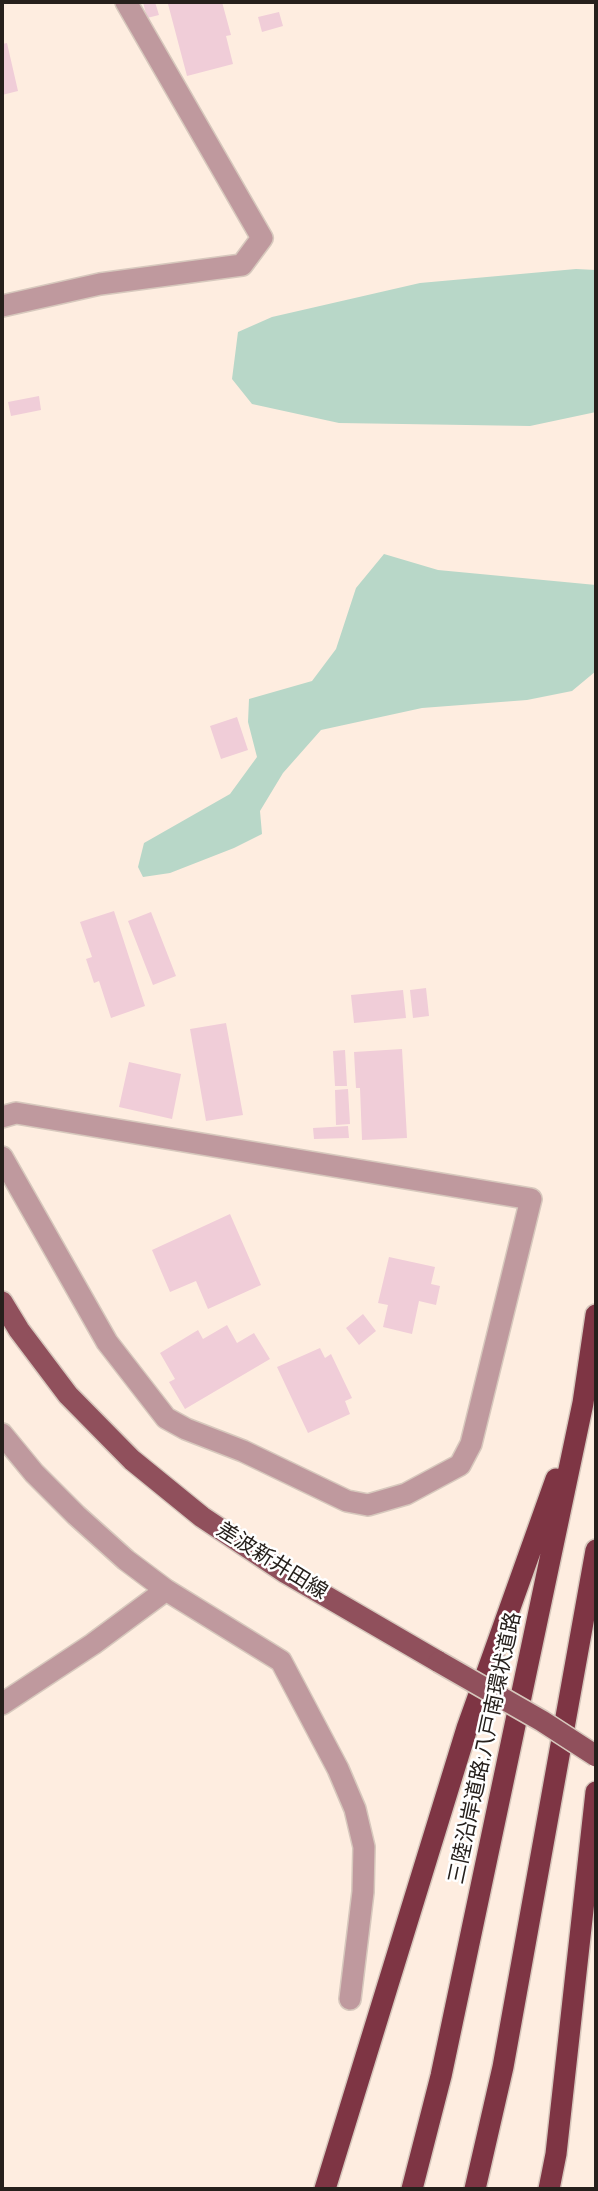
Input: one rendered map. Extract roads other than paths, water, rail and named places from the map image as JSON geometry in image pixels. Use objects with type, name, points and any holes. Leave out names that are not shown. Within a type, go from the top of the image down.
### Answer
[{"type":"highway","name":"三陸沿岸道路;八戸南環状道路","points":[[412,2189],[441,2076],[583,1403],[596,1315]]},
{"type":"highway","points":[[326,2189],[467,1728],[583,1403]]},
{"type":"highway","points":[[475,2189],[503,2067],[596,1550]]},
{"type":"highway","points":[[549,2189],[556,2154],[596,1792]]},
{"type":"main road","name":"差波新井田線","points":[[2,1302],[19,1330],[68,1395],[132,1460],[192,1509],[286,1573],[596,1756]]},
{"type":"street","points":[[2,306],[100,284],[242,265],[262,237],[126,2]]},
{"type":"street","points":[[2,1117],[16,1113],[531,1199],[471,1444],[460,1465],[406,1494],[368,1505],[347,1501],[166,1418],[107,1342],[2,1157]]},
{"type":"street","points":[[2,1434],[34,1473],[126,1560],[166,1590],[282,1661],[338,1769],[355,1809],[364,1847],[363,1892],[350,1999]]},
{"type":"street","points":[[2,1703],[93,1644],[166,1590]]}]
